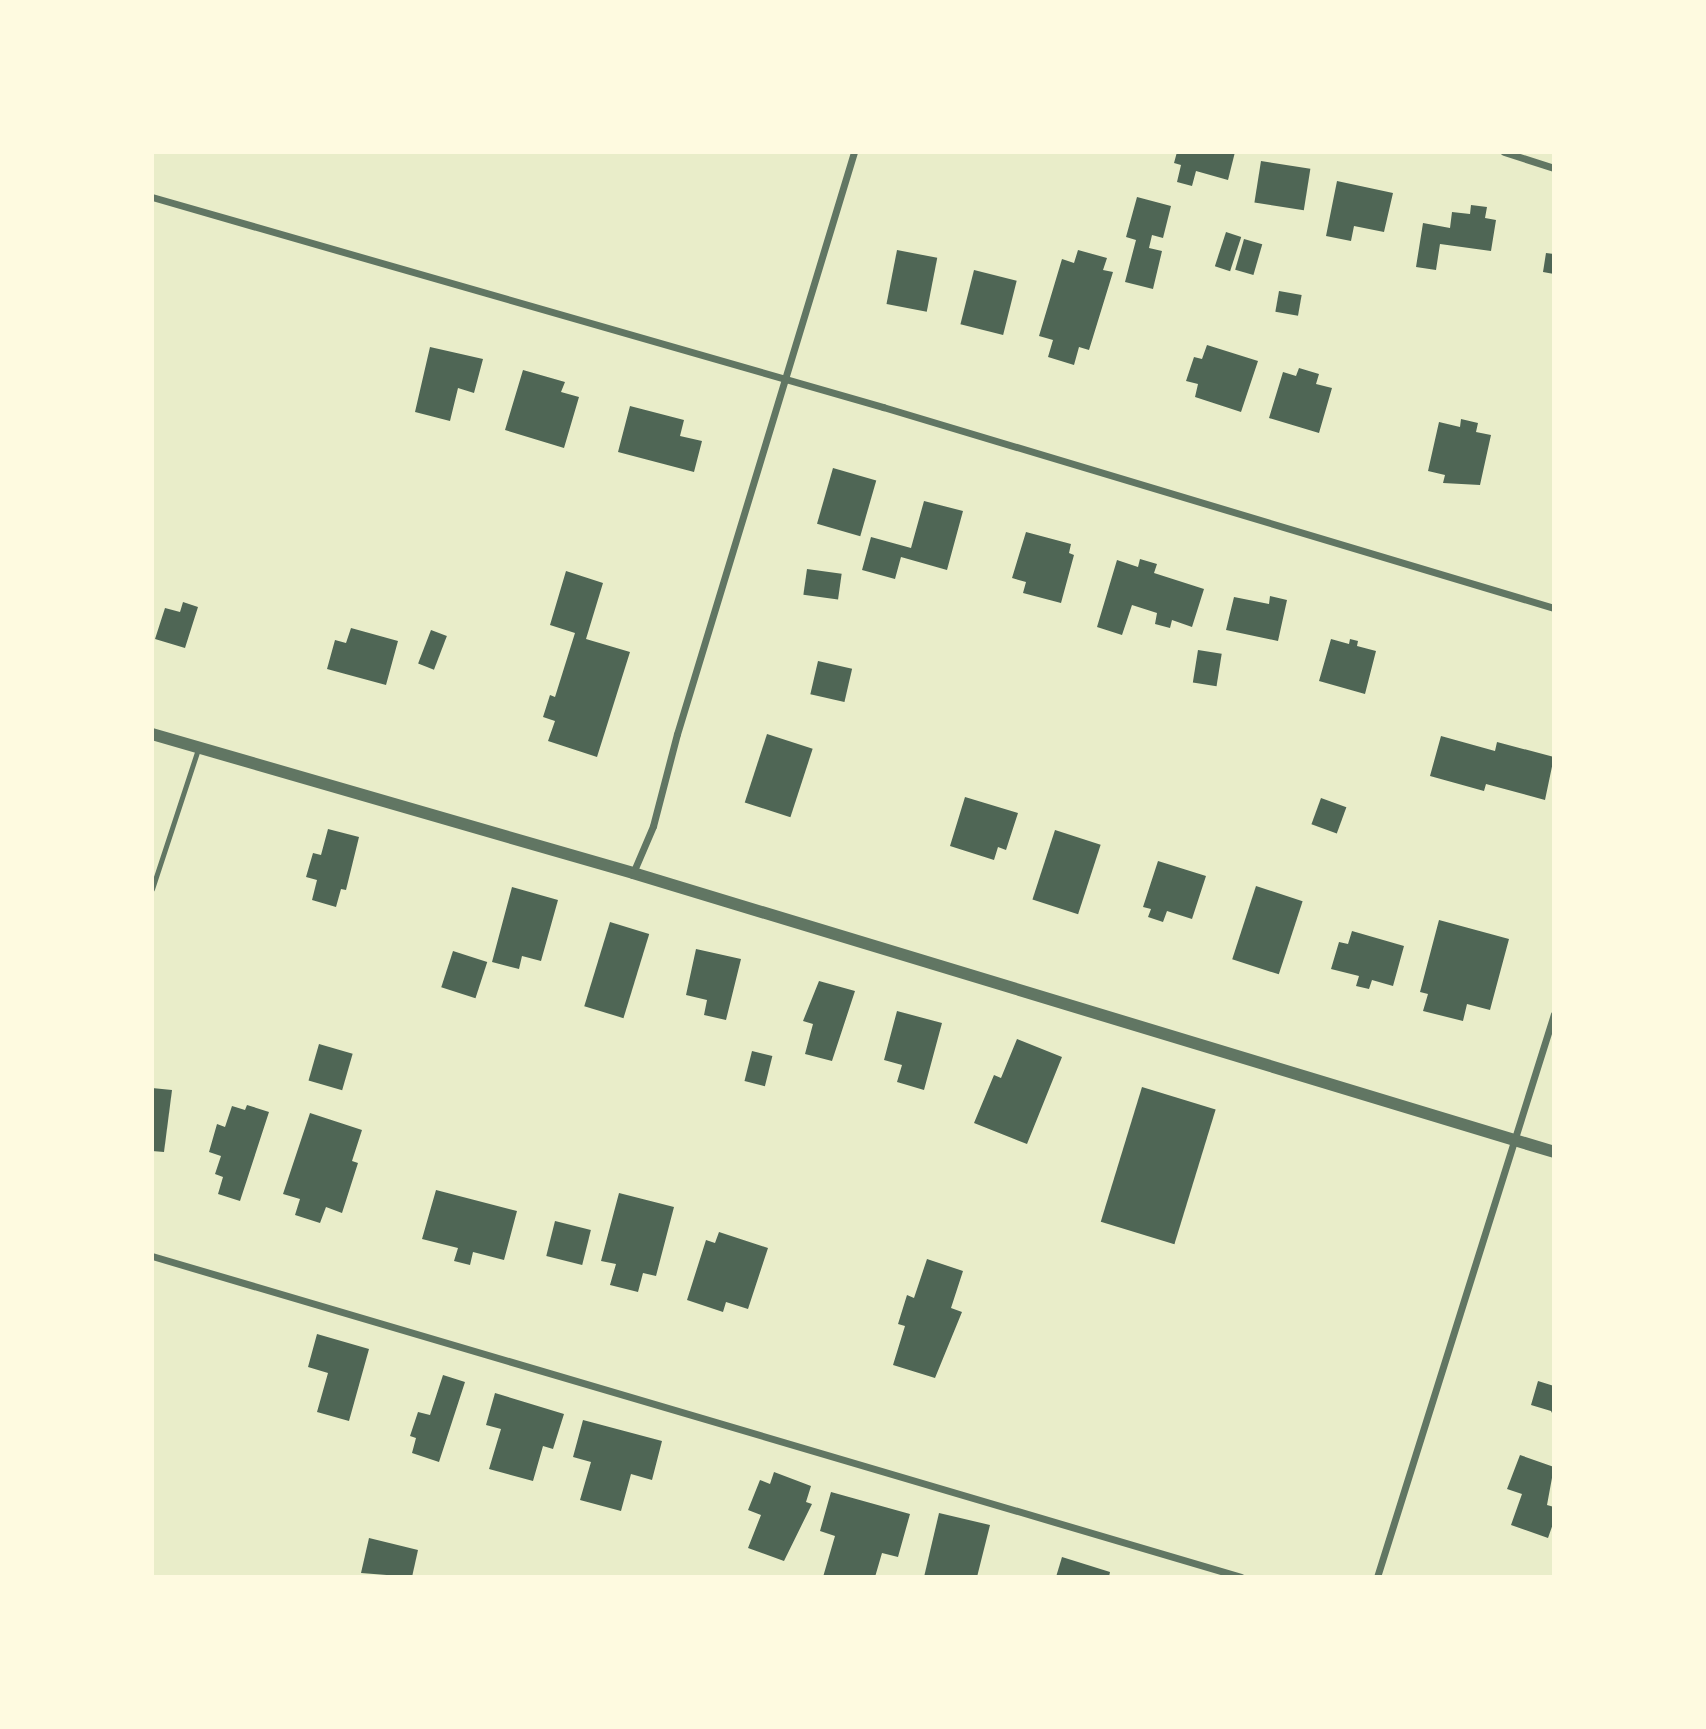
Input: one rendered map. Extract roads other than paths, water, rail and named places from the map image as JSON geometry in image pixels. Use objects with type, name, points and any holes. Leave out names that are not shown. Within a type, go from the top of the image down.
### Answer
[{"type":"street","points":[[634,873],[653,826],[853,152]]},
{"type":"street","points":[[1504,152],[1554,168]]},
{"type":"street","points":[[152,197],[784,379],[1554,608]]},
{"type":"street","points":[[152,734],[634,873],[1554,1152]]},
{"type":"street","points":[[1377,1577],[1554,1014]]},
{"type":"street","points":[[152,1256],[1241,1577]]},
{"type":"lane","points":[[152,889],[198,749]]}]
